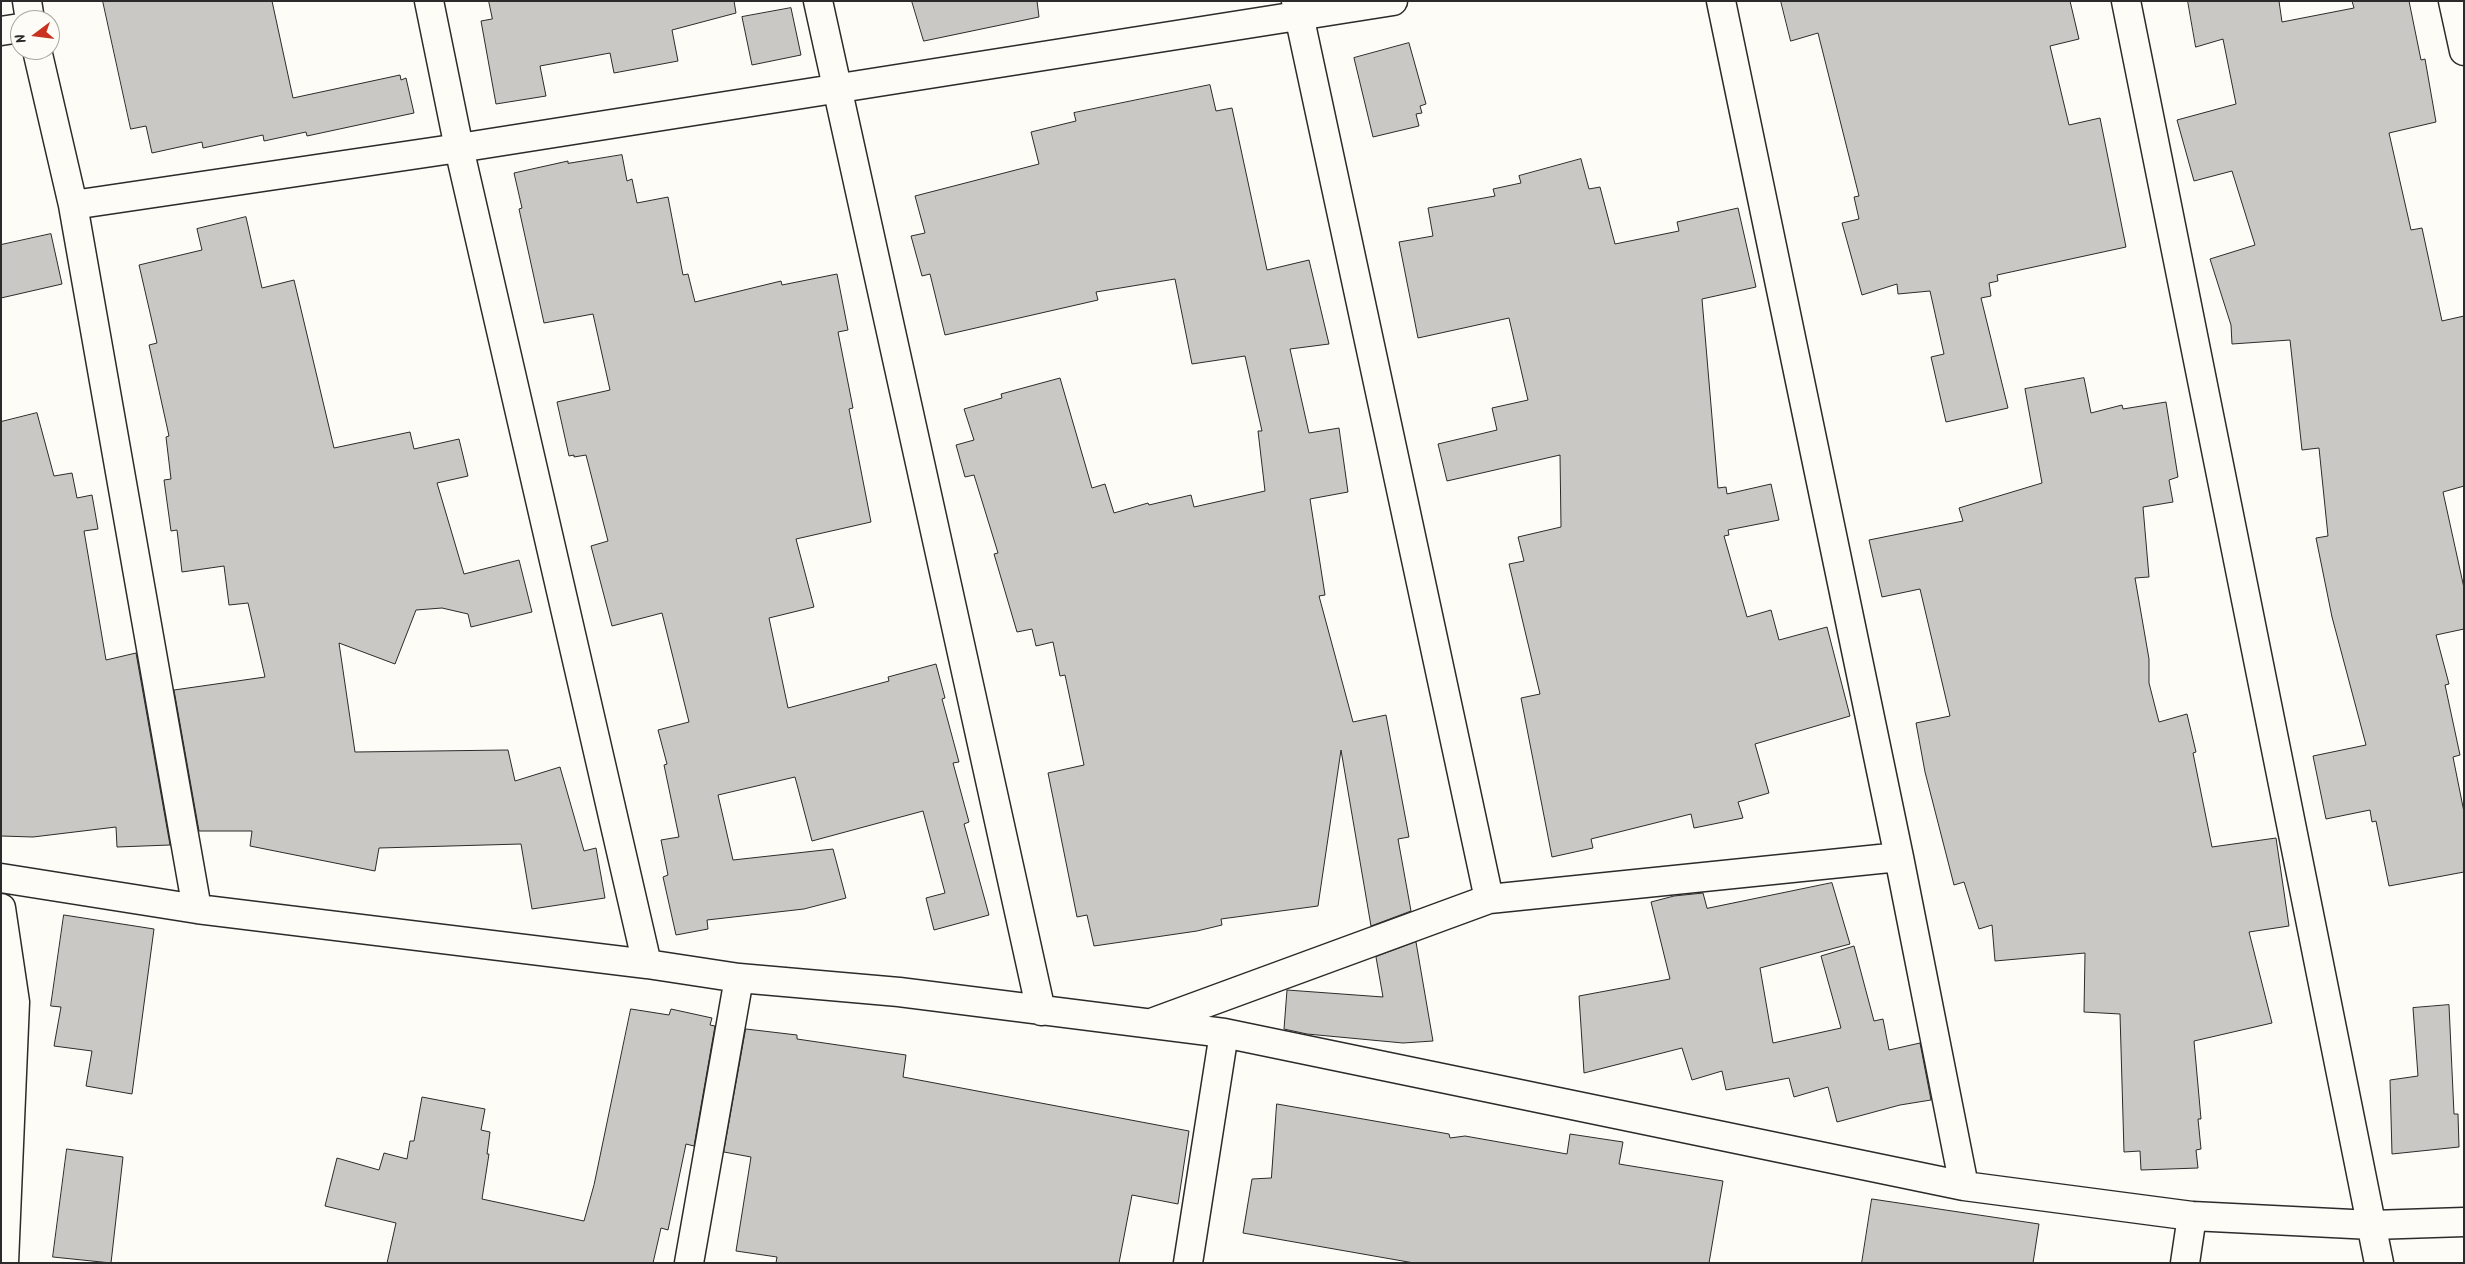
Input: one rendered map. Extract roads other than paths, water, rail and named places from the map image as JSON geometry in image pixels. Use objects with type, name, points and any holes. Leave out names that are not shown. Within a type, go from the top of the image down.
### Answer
[{"type":"street","points":[[429,1],[459,148],[647,964]]},
{"type":"street","points":[[818,1],[1041,1011]]},
{"type":"street","points":[[73,206],[837,89],[1297,8],[1393,1]]},
{"type":"street","points":[[1720,1],[1899,857],[1964,1186]]},
{"type":"street","points":[[2126,1],[2379,1263]]},
{"type":"street","points":[[2453,1],[2464,50]]},
{"type":"street","points":[[1297,8],[1489,899]]},
{"type":"street","points":[[39,60],[73,206],[197,910]]},
{"type":"street","points":[[1150,1024],[1489,899],[1899,857]]},
{"type":"street","points":[[1,878],[197,910],[647,964],[739,978],[899,992],[1224,1033],[1964,1186],[2192,1216],[2372,1225],[2464,1222]]},
{"type":"street","points":[[1,908],[15,1002],[4,1263]]},
{"type":"street","points":[[689,1263],[739,978]]},
{"type":"street","points":[[1188,1263],[1224,1033]]},
{"type":"street","points":[[2185,1263],[2192,1216]]}]
